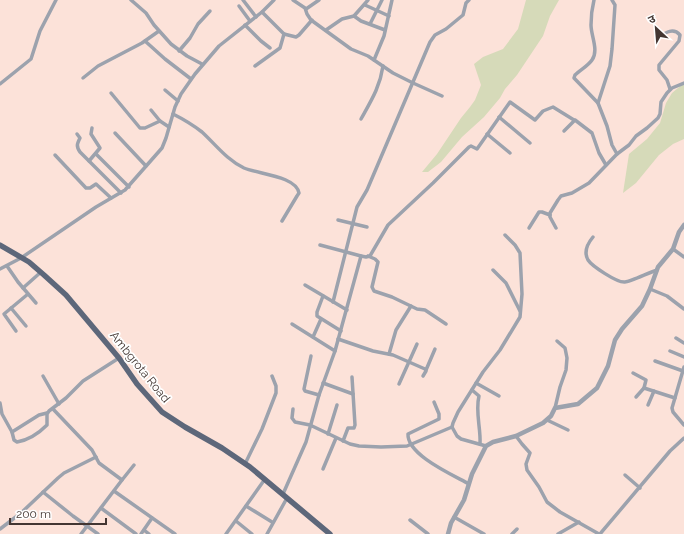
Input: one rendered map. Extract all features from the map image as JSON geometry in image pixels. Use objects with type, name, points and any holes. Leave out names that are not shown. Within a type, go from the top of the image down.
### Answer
[{"type":"main road","name":"Ambgrota Road","points":[[0,245],[22,258],[41,272],[66,295],[119,358],[137,384],[162,412],[185,428],[222,448],[245,464],[330,534]]},
{"type":"street","points":[[0,84],[31,59],[40,31],[56,0]]},
{"type":"street","points":[[131,0],[147,14],[159,31],[179,51],[202,64]]},
{"type":"street","points":[[243,0],[256,17]]},
{"type":"street","points":[[0,269],[22,258],[74,221],[129,187],[162,148],[178,101],[202,64],[219,46],[262,12],[274,0]]},
{"type":"street","points":[[293,0],[304,6],[308,16],[312,20],[351,49],[374,60],[398,76],[442,96]]},
{"type":"street","points":[[306,9],[319,0]]},
{"type":"street","points":[[326,30],[342,19],[354,16],[368,0]]},
{"type":"street","points":[[370,24],[382,0]]},
{"type":"street","points":[[374,60],[381,44],[392,0]]},
{"type":"street","points":[[333,302],[359,202],[367,190],[432,37],[463,15],[466,3],[469,0]]},
{"type":"street","points":[[594,0],[591,26],[595,48],[594,56],[575,75],[574,78],[598,102],[612,145],[617,154]]},
{"type":"street","points":[[598,102],[610,66],[615,5],[612,0]]},
{"type":"street","points":[[365,5],[389,16]]},
{"type":"street","points":[[239,6],[250,21]]},
{"type":"street","points":[[179,51],[190,38],[198,24],[210,11]]},
{"type":"street","points":[[262,12],[284,34],[297,37],[312,20]]},
{"type":"street","points":[[354,16],[385,30]]},
{"type":"street","points":[[246,25],[270,48]]},
{"type":"street","points":[[83,78],[98,66],[145,41],[159,31]]},
{"type":"street","points":[[657,38],[669,31],[675,31],[680,35],[679,41],[659,65],[659,70],[667,80],[670,89]]},
{"type":"street","points":[[255,66],[280,48],[284,34]]},
{"type":"street","points":[[145,41],[191,79]]},
{"type":"street","points":[[361,119],[378,90],[383,66]]},
{"type":"street","points":[[556,228],[550,215],[560,198],[589,183],[606,164],[658,118],[660,114],[661,102],[670,89],[684,83]]},
{"type":"street","points":[[165,90],[178,101]]},
{"type":"street","points":[[111,93],[140,128],[145,128],[160,121]]},
{"type":"street","points":[[368,256],[388,225],[469,147],[471,146],[477,149],[511,101],[536,120],[543,111],[551,107],[574,120],[592,133],[599,153],[606,164]]},
{"type":"street","points":[[151,110],[160,121],[169,127]]},
{"type":"street","points":[[173,114],[200,131],[233,162],[251,171],[284,179],[296,186],[299,193],[282,221]]},
{"type":"street","points":[[499,117],[530,143]]},
{"type":"street","points":[[564,131],[574,120]]},
{"type":"street","points":[[89,161],[100,148],[91,134],[92,128]]},
{"type":"street","points":[[115,133],[146,166]]},
{"type":"street","points":[[77,134],[80,138],[77,143],[77,147],[121,193]]},
{"type":"street","points":[[487,134],[510,153]]},
{"type":"street","points":[[96,154],[129,187]]},
{"type":"street","points":[[55,155],[86,188],[90,188],[96,184],[111,198]]},
{"type":"street","points":[[529,228],[539,212],[550,215]]},
{"type":"street","points":[[338,220],[367,228]]},
{"type":"street","points":[[555,408],[578,404],[597,388],[608,366],[615,340],[642,306],[657,270],[672,249],[679,232],[684,225]]},
{"type":"street","points":[[505,235],[515,245],[520,253],[522,294],[521,312],[517,323],[454,418],[452,427],[454,432],[461,439],[483,445],[516,436],[547,420],[555,408],[567,364],[565,348],[557,341]]},
{"type":"street","points":[[593,237],[587,245],[587,258],[612,278],[621,282],[627,282],[657,270]]},
{"type":"street","points":[[320,245],[375,259],[378,264],[372,287],[373,290],[417,309],[425,310],[446,324]]},
{"type":"street","points":[[672,249],[684,257]]},
{"type":"street","points":[[267,534],[285,496],[296,464],[306,442],[319,395],[341,331],[361,256]]},
{"type":"street","points":[[7,266],[36,303]]},
{"type":"street","points":[[493,270],[506,283],[521,312]]},
{"type":"street","points":[[23,288],[41,272]]},
{"type":"street","points":[[305,286],[346,310]]},
{"type":"street","points":[[650,288],[667,296],[683,307]]},
{"type":"street","points":[[16,331],[4,316],[5,313],[28,294]]},
{"type":"street","points":[[322,296],[316,314],[321,319],[341,331]]},
{"type":"street","points":[[390,354],[396,330],[411,306]]},
{"type":"street","points":[[11,308],[26,326]]},
{"type":"street","points":[[313,337],[321,319]]},
{"type":"street","points":[[292,324],[335,350]]},
{"type":"street","points":[[676,338],[684,343]]},
{"type":"street","points":[[338,339],[390,354],[426,370]]},
{"type":"street","points":[[399,384],[417,344]]},
{"type":"street","points":[[423,376],[435,349]]},
{"type":"street","points":[[670,351],[684,358]]},
{"type":"street","points":[[311,356],[304,389],[305,391],[319,395]]},
{"type":"street","points":[[12,432],[39,415],[47,413],[59,404],[83,381],[119,358]]},
{"type":"street","points":[[655,361],[683,372],[673,410],[684,424]]},
{"type":"street","points":[[633,373],[646,380],[644,388],[636,398]]},
{"type":"street","points":[[42,376],[59,404]]},
{"type":"street","points":[[245,464],[262,429],[276,393],[276,386],[272,376]]},
{"type":"street","points":[[344,441],[348,428],[355,427],[352,377]]},
{"type":"street","points":[[324,383],[353,394]]},
{"type":"street","points":[[476,383],[499,396]]},
{"type":"street","points":[[644,388],[675,398]]},
{"type":"street","points":[[448,534],[454,518],[464,500],[483,445],[477,406],[479,396],[472,390]]},
{"type":"street","points":[[648,405],[654,391]]},
{"type":"street","points":[[434,402],[439,414],[439,419],[408,434],[411,445],[429,462],[469,484]]},
{"type":"street","points":[[0,403],[2,414],[12,432],[14,440],[17,442],[31,437],[47,425],[47,413]]},
{"type":"street","points":[[328,434],[337,405]]},
{"type":"street","points":[[53,408],[92,450],[102,465],[122,480]]},
{"type":"street","points":[[293,409],[292,418],[294,421],[310,425],[336,438],[359,446],[400,447],[411,445],[452,427]]},
{"type":"street","points":[[547,420],[568,430]]},
{"type":"street","points":[[516,436],[530,453],[526,464],[527,470],[547,502],[560,512],[600,534],[670,452],[684,438]]},
{"type":"street","points":[[323,469],[336,438]]},
{"type":"street","points":[[0,529],[21,513],[64,473],[96,457]]},
{"type":"street","points":[[81,534],[134,465]]},
{"type":"street","points":[[625,475],[640,488]]},
{"type":"street","points":[[226,534],[265,479]]},
{"type":"street","points":[[114,491],[175,534]]},
{"type":"street","points":[[43,492],[98,534]]},
{"type":"street","points":[[246,506],[272,522]]},
{"type":"street","points":[[100,508],[136,534]]},
{"type":"street","points":[[141,534],[152,518]]},
{"type":"street","points":[[454,518],[484,534]]},
{"type":"street","points":[[410,520],[428,534]]},
{"type":"street","points":[[236,521],[252,534]]},
{"type":"street","points":[[558,534],[579,522]]},
{"type":"street","points":[[512,534],[517,529]]},
{"type":"street","points":[[144,530],[149,534]]},
{"type":"green space","points":[[526,0],[559,0],[550,16],[543,36],[517,75],[484,117],[462,137],[441,162],[428,172],[422,172],[437,154],[475,100],[481,85],[474,64],[483,57],[503,49],[518,29]]},
{"type":"green space","points":[[684,83],[684,139],[673,144],[659,155],[636,183],[623,193],[629,154],[647,139],[660,123],[666,103],[672,93]]}]
